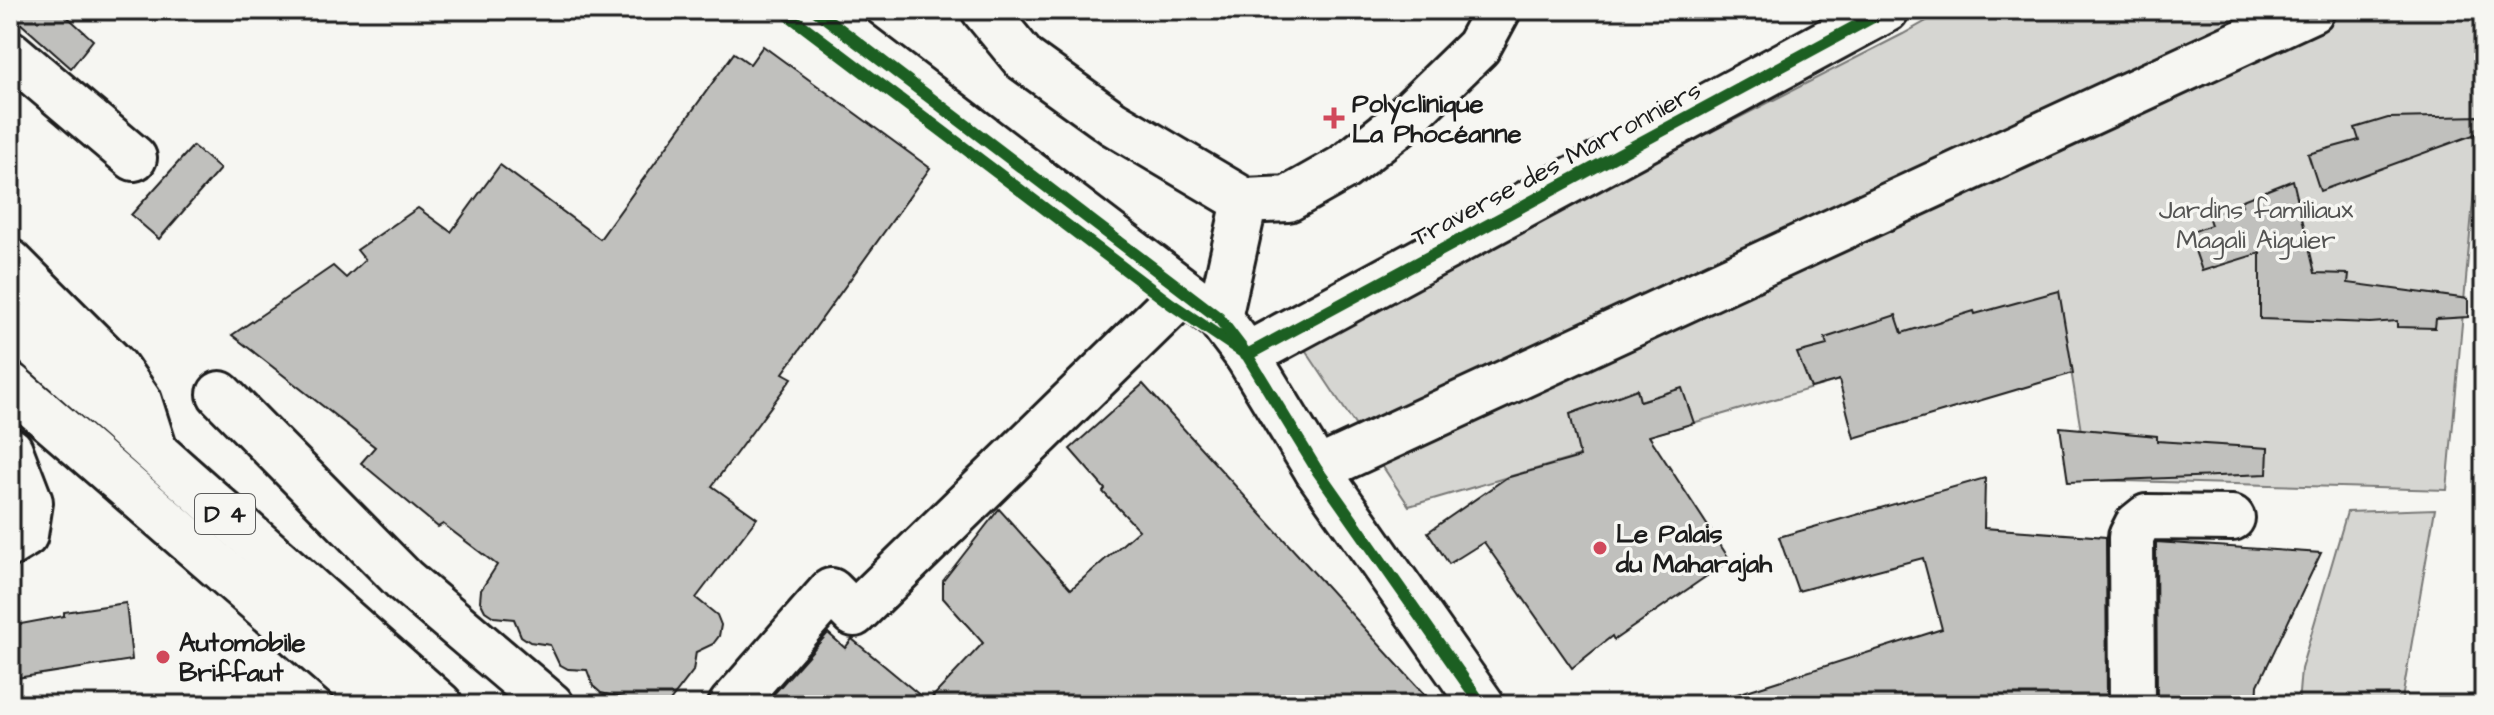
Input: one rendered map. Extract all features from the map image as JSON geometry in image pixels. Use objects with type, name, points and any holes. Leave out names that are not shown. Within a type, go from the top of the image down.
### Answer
[{"type":"street","points":[[815,10],[1219,318],[1247,355],[1317,470],[1482,705]]},
{"type":"street","points":[[984,10],[1024,59],[1113,123],[1245,201],[1288,199],[1343,168],[1399,124],[1478,47],[1498,10]]},
{"type":"street","name":"Traverse des Marronniers","points":[[1247,355],[1886,10]]},
{"type":"street","points":[[1317,470],[2312,10]]},
{"type":"street","points":[[10,53],[134,158]]},
{"type":"street","points":[[1219,318],[1245,201]]},
{"type":"street","points":[[10,262],[116,368],[139,401],[155,451]]},
{"type":"street","points":[[731,705],[831,591],[854,614],[1184,292]]},
{"type":"street","name":"D 4","points":[[10,323],[440,705]]},
{"type":"street","name":"D 4","points":[[10,391],[378,705]]},
{"type":"street","points":[[220,394],[404,580],[551,705]]},
{"type":"street","points":[[10,450],[30,502],[25,535],[10,544]]},
{"type":"street","points":[[2132,705],[2131,537],[2137,525],[2147,517],[2232,518]]},
{"type":"green space","name":"Jardins familiaux Magali Aiguier","points":[[1946,10],[2484,10],[2484,79],[2447,490],[2089,480],[2062,315],[1409,506],[1300,342]]},
{"type":"green space","points":[[2435,509],[2401,705],[2298,705],[2301,669],[2347,512]]},
{"type":"building","points":[[10,10],[60,10],[93,40],[71,68],[10,14]]},
{"type":"building","points":[[763,46],[930,168],[783,373],[792,378],[712,486],[757,518],[696,598],[717,615],[721,625],[719,636],[713,644],[696,652],[693,671],[667,705],[623,705],[623,698],[601,693],[593,686],[587,670],[568,669],[559,664],[550,645],[530,642],[521,636],[514,619],[494,617],[485,611],[480,601],[481,590],[497,565],[443,524],[438,527],[361,463],[375,447],[232,335],[333,266],[346,278],[365,260],[357,250],[418,208],[451,232],[500,165],[600,239],[734,53],[750,64]]},
{"type":"building","points":[[2484,116],[2484,131],[2320,191],[2308,154],[2359,140],[2355,128],[2388,118]]},
{"type":"building","points":[[193,146],[220,169],[159,239],[131,215]]},
{"type":"building","points":[[2293,180],[2315,273],[2349,274],[2348,283],[2468,299],[2468,317],[2436,319],[2435,328],[2397,327],[2397,321],[2260,319],[2260,253],[2202,271],[2189,233],[2211,225],[2208,216],[2242,205],[2240,201]]},
{"type":"building","points":[[2059,291],[2073,373],[1854,438],[1839,380],[1811,388],[1797,353],[1827,345],[1825,338],[1896,315],[1902,333],[1974,311],[1975,314]]},
{"type":"building","points":[[1143,384],[1434,705],[764,705],[828,633],[845,648],[852,639],[928,702],[983,643],[943,598],[943,581],[999,509],[1071,589],[1139,530],[1103,492],[1105,489],[1070,449]]},
{"type":"building","points":[[1682,388],[1694,423],[1649,436],[1730,560],[1614,640],[1612,636],[1572,668],[1484,542],[1449,564],[1428,532],[1506,478],[1580,457],[1570,414],[1637,389],[1640,401]]},
{"type":"building","points":[[2060,427],[2157,436],[2157,441],[2268,448],[2267,474],[2068,482]]},
{"type":"building","points":[[1985,478],[1984,528],[2106,537],[2107,705],[1730,705],[1728,697],[1942,629],[1923,558],[1798,591],[1779,537]]},
{"type":"building","points":[[2156,542],[2321,553],[2258,685],[2257,705],[2157,705]]},
{"type":"building","points":[[126,603],[132,660],[10,679],[10,626],[64,616],[64,612]]},
{"type":"cycle path","points":[[782,10],[1171,304],[1247,355],[1886,10]]},
{"type":"cycle path","points":[[815,10],[1219,318],[1247,355],[1317,470],[1482,705]]},
{"type":"place","name":"Polyclinique La Phocéanne","points":[[1334,118]]},
{"type":"place","name":"Le Palais du Maharajah","points":[[1600,548]]},
{"type":"place","name":"Automobile Briffaut","points":[[163,657]]}]
